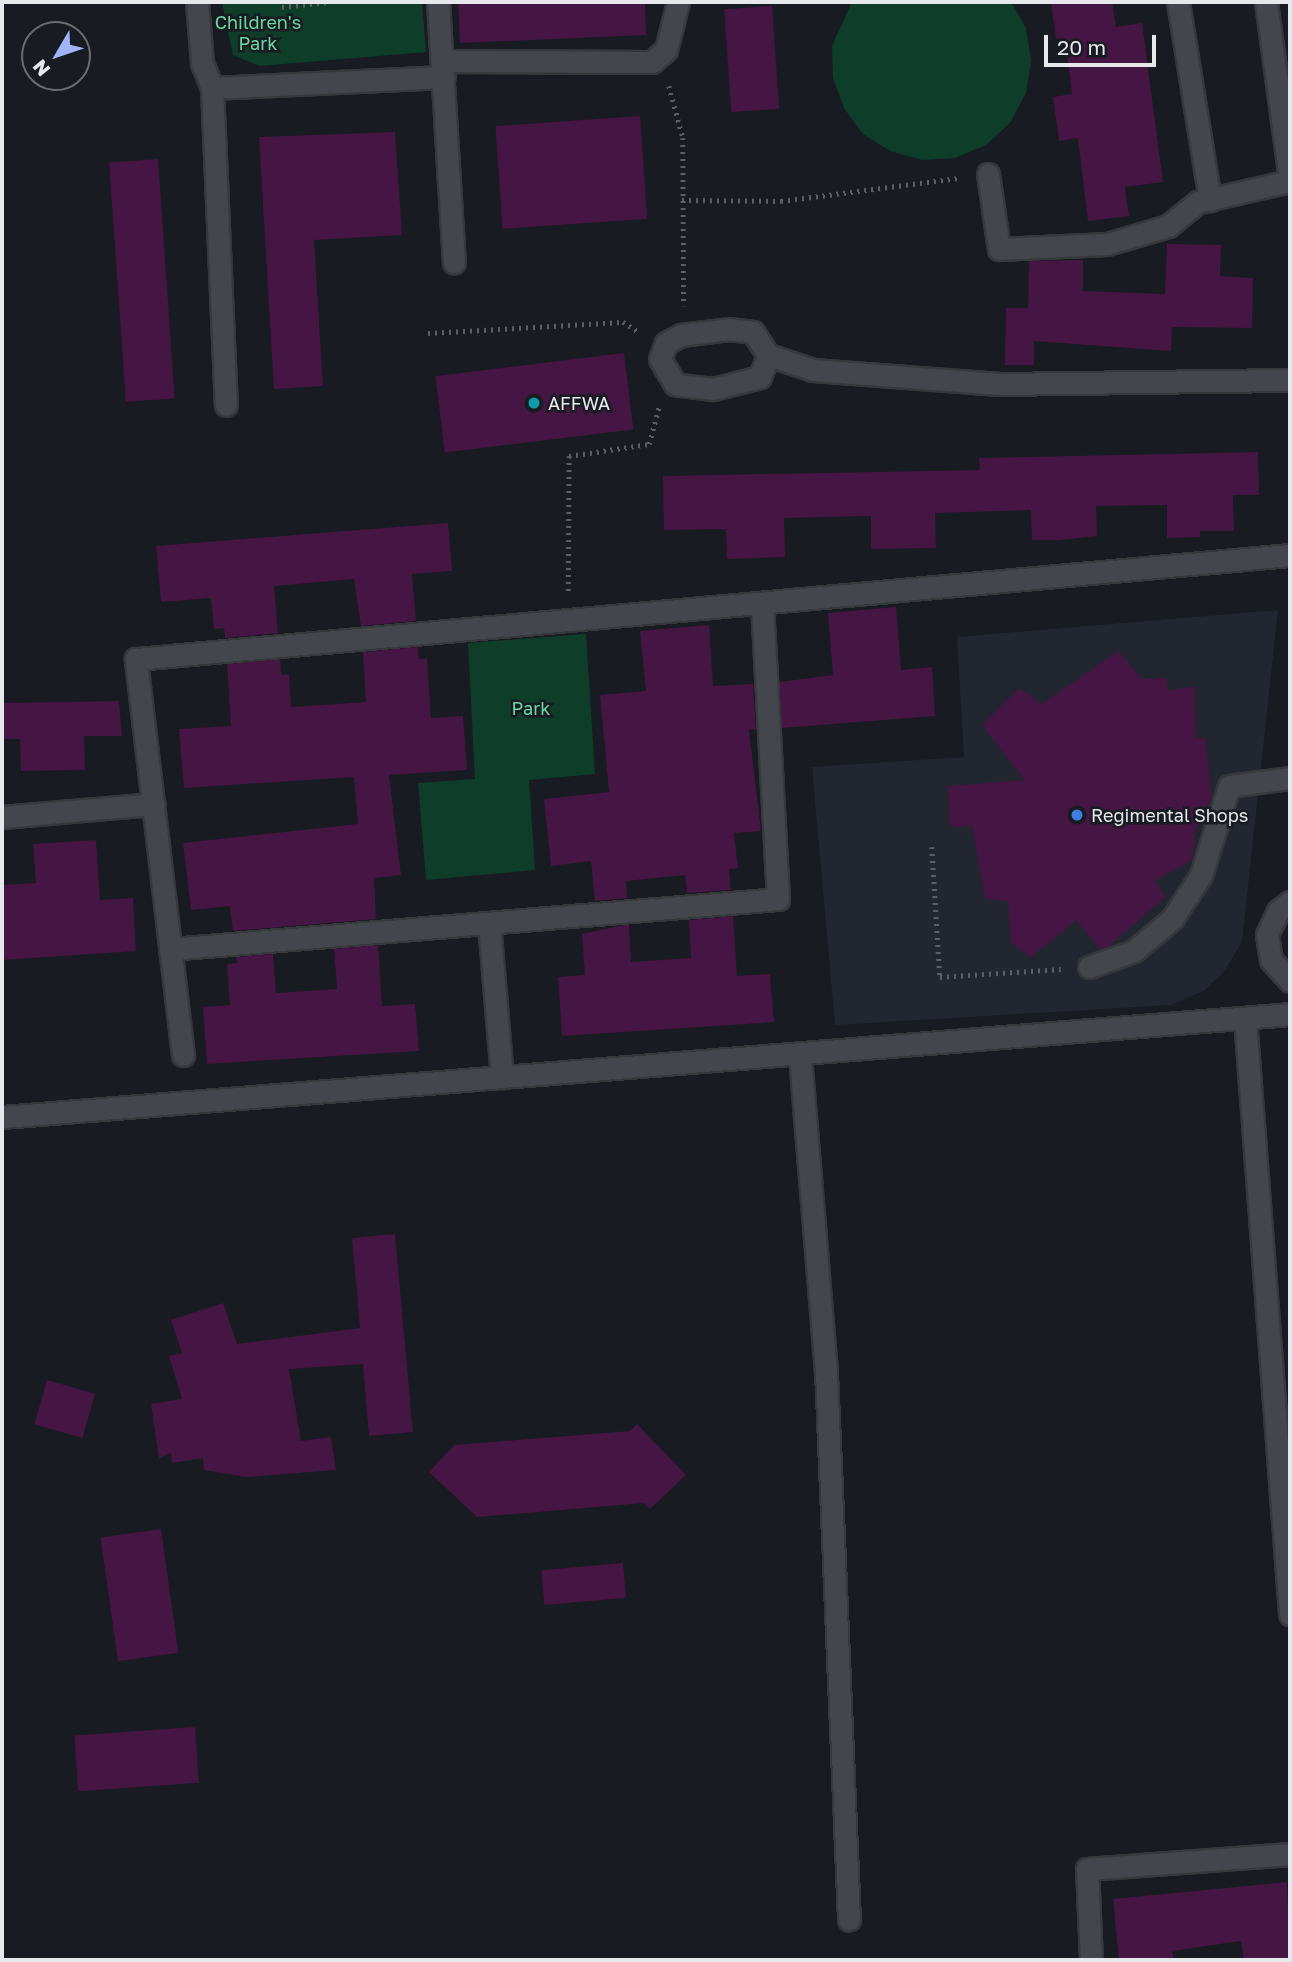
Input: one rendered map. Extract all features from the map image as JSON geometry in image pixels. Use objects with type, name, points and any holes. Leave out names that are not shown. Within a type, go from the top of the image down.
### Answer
[{"type":"street","points":[[197,2],[202,64],[212,88],[226,405]]},
{"type":"street","points":[[438,2],[454,263]]},
{"type":"street","points":[[212,88],[443,69],[652,62],[666,50],[677,2]]},
{"type":"street","points":[[1178,2],[1210,200]]},
{"type":"street","points":[[988,174],[999,249],[1107,244],[1168,226],[1198,202],[1290,181],[1286,95],[1266,2]]},
{"type":"street","points":[[768,355],[760,377],[743,385],[696,388],[667,377],[660,359],[664,346],[685,335],[753,332],[768,355],[813,370],[999,384],[1290,380]]},
{"type":"street","points":[[183,1055],[136,659],[762,607],[1290,555]]},
{"type":"street","points":[[170,949],[778,899],[762,607]]},
{"type":"street","points":[[1090,967],[1133,951],[1172,919],[1200,875],[1229,786],[1290,778]]},
{"type":"street","points":[[2,817],[153,804]]},
{"type":"street","points":[[1290,902],[1278,911],[1267,935],[1271,960],[1290,981]]},
{"type":"street","points":[[489,923],[502,1077]]},
{"type":"street","points":[[1236,1019],[1290,996]]},
{"type":"street","points":[[2,1117],[800,1056],[1290,1014]]},
{"type":"street","points":[[1236,1019],[1290,1614]]},
{"type":"street","points":[[800,1056],[826,1370],[849,1920]]},
{"type":"street","points":[[1091,1960],[1087,1869],[1290,1854]]},
{"type":"path","points":[[282,2],[282,7],[327,2]]},
{"type":"path","points":[[652,62],[666,76],[683,138],[685,335]]},
{"type":"path","points":[[682,200],[780,201],[988,174]]},
{"type":"path","points":[[428,333],[622,322],[664,346]]},
{"type":"path","points":[[567,623],[569,456],[649,444],[667,377]]},
{"type":"path","points":[[932,846],[940,977],[1090,967]]},
{"type":"shaded area","points":[[1278,610],[1242,942],[1223,973],[1205,990],[1171,1005],[835,1025],[812,767],[964,757],[957,637]]},
{"type":"green space","name":"Children's Park","points":[[222,2],[422,2],[426,52],[259,66],[233,55]]},
{"type":"green space","points":[[852,2],[1011,2],[1026,28],[1031,61],[1026,93],[1010,123],[986,145],[955,158],[922,160],[890,151],[863,134],[844,108],[833,78],[832,46]]},
{"type":"green space","name":"Park","points":[[586,634],[595,774],[529,780],[535,870],[426,880],[418,783],[475,779],[468,643]]},
{"type":"building","points":[[458,2],[645,2],[646,35],[460,43]]},
{"type":"building","points":[[1051,2],[1112,2],[1116,27],[1142,23],[1163,182],[1125,187],[1129,216],[1088,221],[1078,138],[1059,141],[1053,97],[1072,94],[1065,38],[1056,39]]},
{"type":"building","points":[[772,6],[779,109],[731,112],[724,9]]},
{"type":"building","points":[[640,116],[647,219],[503,229],[495,126]]},
{"type":"building","points":[[395,132],[402,235],[314,240],[323,386],[274,389],[259,137]]},
{"type":"building","points":[[158,159],[175,398],[126,402],[109,162]]},
{"type":"building","points":[[1167,244],[1221,245],[1220,276],[1253,278],[1252,328],[1172,327],[1171,351],[1034,341],[1034,365],[1005,365],[1006,308],[1028,308],[1029,261],[1083,260],[1083,291],[1165,294]]},
{"type":"building","name":"AFFWA","points":[[624,353],[633,429],[445,453],[435,376]]},
{"type":"building","points":[[1258,452],[1259,495],[1233,495],[1234,531],[1200,531],[1200,537],[1167,538],[1167,505],[1096,506],[1097,536],[1060,540],[1032,540],[1031,510],[935,513],[936,548],[871,549],[871,516],[784,518],[785,557],[727,559],[726,529],[664,530],[663,476],[980,470],[979,458]]},
{"type":"building","points":[[448,523],[452,571],[412,574],[416,621],[361,626],[354,579],[274,586],[278,633],[225,638],[224,628],[214,629],[211,598],[161,602],[156,546]]},
{"type":"building","points":[[896,607],[901,670],[932,667],[935,716],[782,728],[779,682],[833,675],[828,613]]},
{"type":"building","points":[[709,625],[713,686],[753,684],[756,729],[749,730],[761,831],[734,833],[738,868],[729,869],[731,890],[687,893],[685,875],[626,881],[627,898],[595,901],[591,861],[551,866],[544,799],[609,792],[600,695],[646,691],[640,631]]},
{"type":"building","points":[[418,647],[419,659],[427,658],[431,718],[463,716],[467,770],[389,775],[401,875],[374,878],[376,919],[233,931],[230,906],[191,910],[183,843],[358,824],[354,777],[184,788],[179,729],[231,726],[227,664],[280,659],[281,675],[289,674],[291,707],[366,702],[363,652]]},
{"type":"building","name":"Regimental Shops","points":[[1118,651],[1142,679],[1166,678],[1168,691],[1195,686],[1196,739],[1205,737],[1212,797],[1196,827],[1192,860],[1155,881],[1166,897],[1107,947],[1100,949],[1076,920],[1031,957],[1011,943],[1008,901],[985,899],[972,826],[950,827],[948,786],[1025,780],[982,725],[1019,688],[1042,704]]},
{"type":"building","points":[[119,701],[122,736],[84,736],[85,770],[21,771],[20,739],[2,739],[2,703]]},
{"type":"building","points":[[96,840],[100,900],[133,898],[136,951],[2,960],[2,885],[36,883],[33,844]]},
{"type":"building","points":[[733,916],[737,976],[770,974],[774,1022],[562,1036],[558,977],[585,975],[582,934],[629,924],[631,962],[691,958],[689,920]]},
{"type":"building","points":[[378,945],[382,1006],[415,1004],[419,1051],[207,1064],[203,1007],[230,1005],[227,964],[237,963],[236,957],[273,954],[276,993],[337,989],[334,949]]},
{"type":"building","points":[[395,1234],[413,1432],[369,1436],[363,1364],[289,1369],[301,1441],[331,1437],[336,1470],[247,1477],[204,1470],[203,1458],[172,1463],[171,1453],[159,1458],[151,1404],[182,1399],[169,1356],[182,1353],[171,1320],[223,1303],[237,1344],[360,1328],[352,1238]]},
{"type":"building","points":[[47,1380],[95,1394],[82,1438],[34,1424]]},
{"type":"building","points":[[637,1424],[686,1475],[650,1509],[644,1503],[477,1517],[429,1472],[454,1445],[630,1431]]},
{"type":"building","points":[[161,1529],[178,1653],[118,1661],[101,1537]]},
{"type":"building","points":[[623,1563],[626,1598],[544,1605],[541,1570]]},
{"type":"building","points":[[195,1727],[199,1783],[78,1791],[74,1735]]},
{"type":"building","points":[[1287,1882],[1290,1960],[1244,1960],[1241,1941],[1172,1951],[1174,1960],[1119,1960],[1113,1899]]},
{"type":"place","name":"AFFWA","points":[[534,403]]},
{"type":"place","name":"Regimental Shops","points":[[1077,815]]}]
